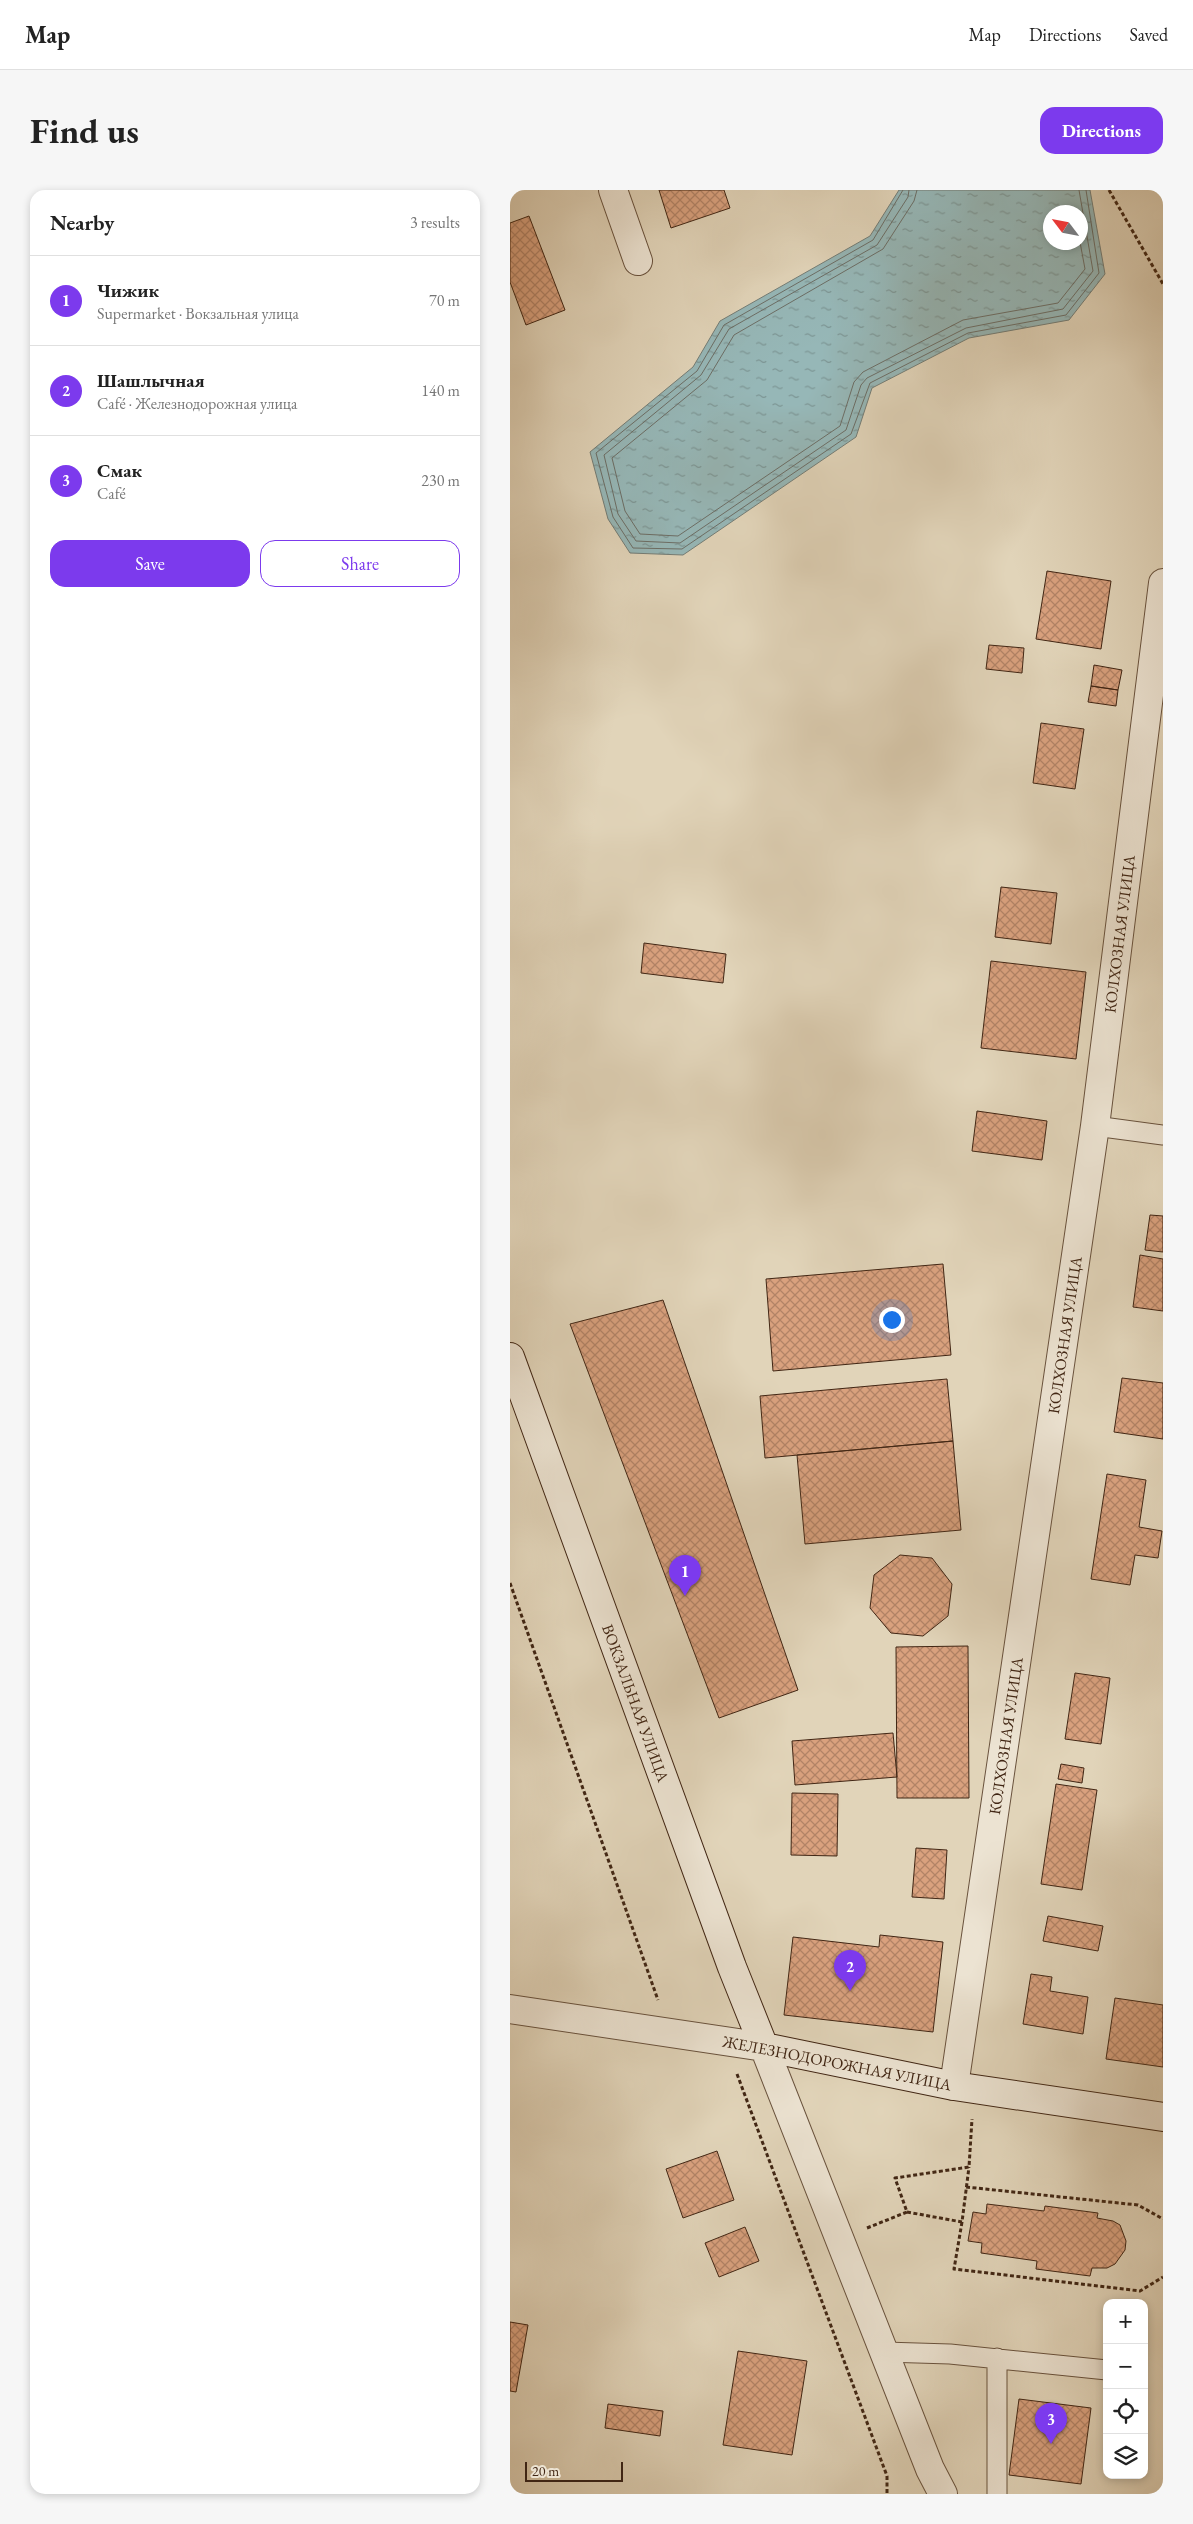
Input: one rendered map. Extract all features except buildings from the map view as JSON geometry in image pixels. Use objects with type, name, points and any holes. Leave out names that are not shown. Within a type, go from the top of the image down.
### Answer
[{"type":"street","points":[[614,190],[638,261]]},
{"type":"street","name":"КОЛХОЗНАЯ УЛИЦА","points":[[954,2086],[1095,1126],[1163,583]]},
{"type":"street","name":"ВОКЗАЛЬНАЯ УЛИЦА","points":[[510,1357],[729,1958],[942,2494]]},
{"type":"street","name":"ЖЕЛЕЗНОДОРОЖНАЯ УЛИЦА","points":[[510,2009],[724,2040],[954,2086],[1163,2118]]},
{"type":"lane","points":[[1095,1126],[1163,1135]]},
{"type":"lane","points":[[884,2352],[997,2358],[1103,2370]]},
{"type":"lane","points":[[996,2494],[997,2358]]},
{"type":"path","points":[[1109,190],[1163,284]]},
{"type":"path","points":[[510,1583],[669,2031]]},
{"type":"path","points":[[724,2040],[887,2476],[887,2494]]},
{"type":"path","points":[[972,2118],[969,2167],[954,2269],[1140,2291],[1163,2277]]},
{"type":"path","points":[[907,2212],[895,2178],[969,2167]]},
{"type":"path","points":[[966,2187],[1138,2205],[1163,2219]]},
{"type":"path","points":[[866,2228],[907,2212],[962,2222]]},
{"type":"water","points":[[899,190],[1090,190],[1105,274],[1069,320],[969,338],[872,388],[856,437],[683,555],[630,553],[608,519],[590,452],[693,367],[720,321],[870,236]]},
{"type":"place","name":"Чижик","points":[[685,1596]]},
{"type":"place","name":"Шашлычная","points":[[850,1991]]},
{"type":"place","name":"Смак","points":[[1051,2444]]}]
